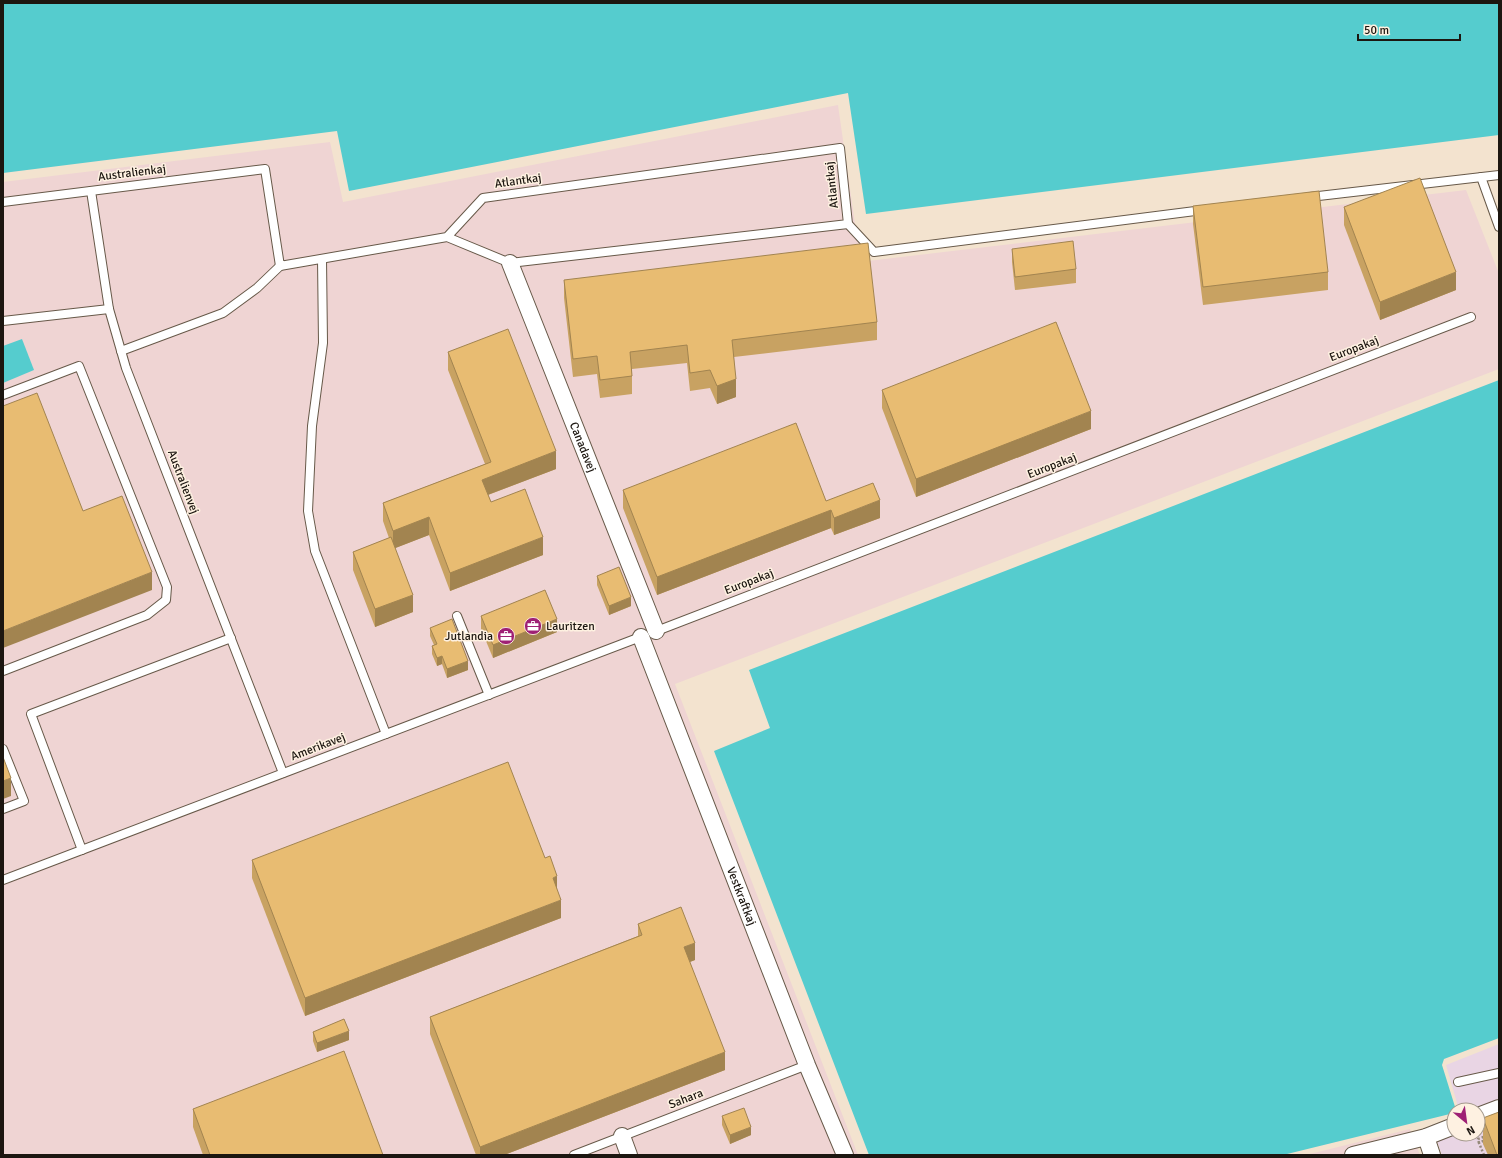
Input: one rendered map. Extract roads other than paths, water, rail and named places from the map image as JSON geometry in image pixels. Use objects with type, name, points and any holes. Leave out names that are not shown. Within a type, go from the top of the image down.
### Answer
[{"type":"street","name":"Canadavej","points":[[510,263],[648,634]]},
{"type":"street","name":"Vestkraftkaj","points":[[648,634],[807,1065],[845,1155]]},
{"type":"street","points":[[1486,1113],[1499,1108]]},
{"type":"street","points":[[1353,1155],[1426,1136],[1446,1129]]},
{"type":"street","points":[[622,1136],[630,1155]]},
{"type":"street","points":[[1426,1136],[1432,1155]]},
{"type":"lane","name":"Atlantkaj","points":[[840,148],[848,224],[510,263],[446,237],[483,198],[840,148]]},
{"type":"lane","name":"Australienkaj","points":[[3,202],[265,169],[280,266]]},
{"type":"lane","points":[[1299,198],[1499,175]]},
{"type":"lane","points":[[1481,177],[1499,227]]},
{"type":"lane","name":"Australienvej","points":[[91,191],[109,309],[126,368],[283,773]]},
{"type":"lane","points":[[848,224],[874,252],[1212,208]]},
{"type":"lane","points":[[121,352],[223,313],[257,288],[280,266],[446,237]]},
{"type":"lane","points":[[322,259],[323,344],[312,426],[308,511],[315,552],[386,734]]},
{"type":"lane","points":[[3,321],[109,309]]},
{"type":"lane","name":"Europakaj","points":[[648,634],[1471,317]]},
{"type":"lane","points":[[3,395],[79,366],[167,587],[166,600],[147,615],[3,671]]},
{"type":"lane","points":[[457,616],[489,695]]},
{"type":"lane","name":"Amerikavej","points":[[3,880],[648,634]]},
{"type":"lane","points":[[82,850],[31,714],[231,638]]},
{"type":"lane","points":[[3,749],[24,801],[3,809]]},
{"type":"lane","name":"Sahara","points":[[574,1155],[807,1065]]},
{"type":"lane","points":[[1458,1082],[1499,1073]]},
{"type":"water","points":[[3,3],[1499,3],[1499,135],[866,214],[848,93],[349,191],[337,131],[3,173]]},
{"type":"water","points":[[22,339],[34,370],[3,383],[3,346]]},
{"type":"water","points":[[1499,380],[1499,1038],[1444,1059],[1442,1065],[1454,1102],[1446,1102],[1446,1115],[1283,1155],[869,1155],[714,751],[770,728],[749,670]]},
{"type":"place","name":"Lauritzen","points":[[533,626]]},
{"type":"place","name":"Jutlandia","points":[[506,636]]}]
